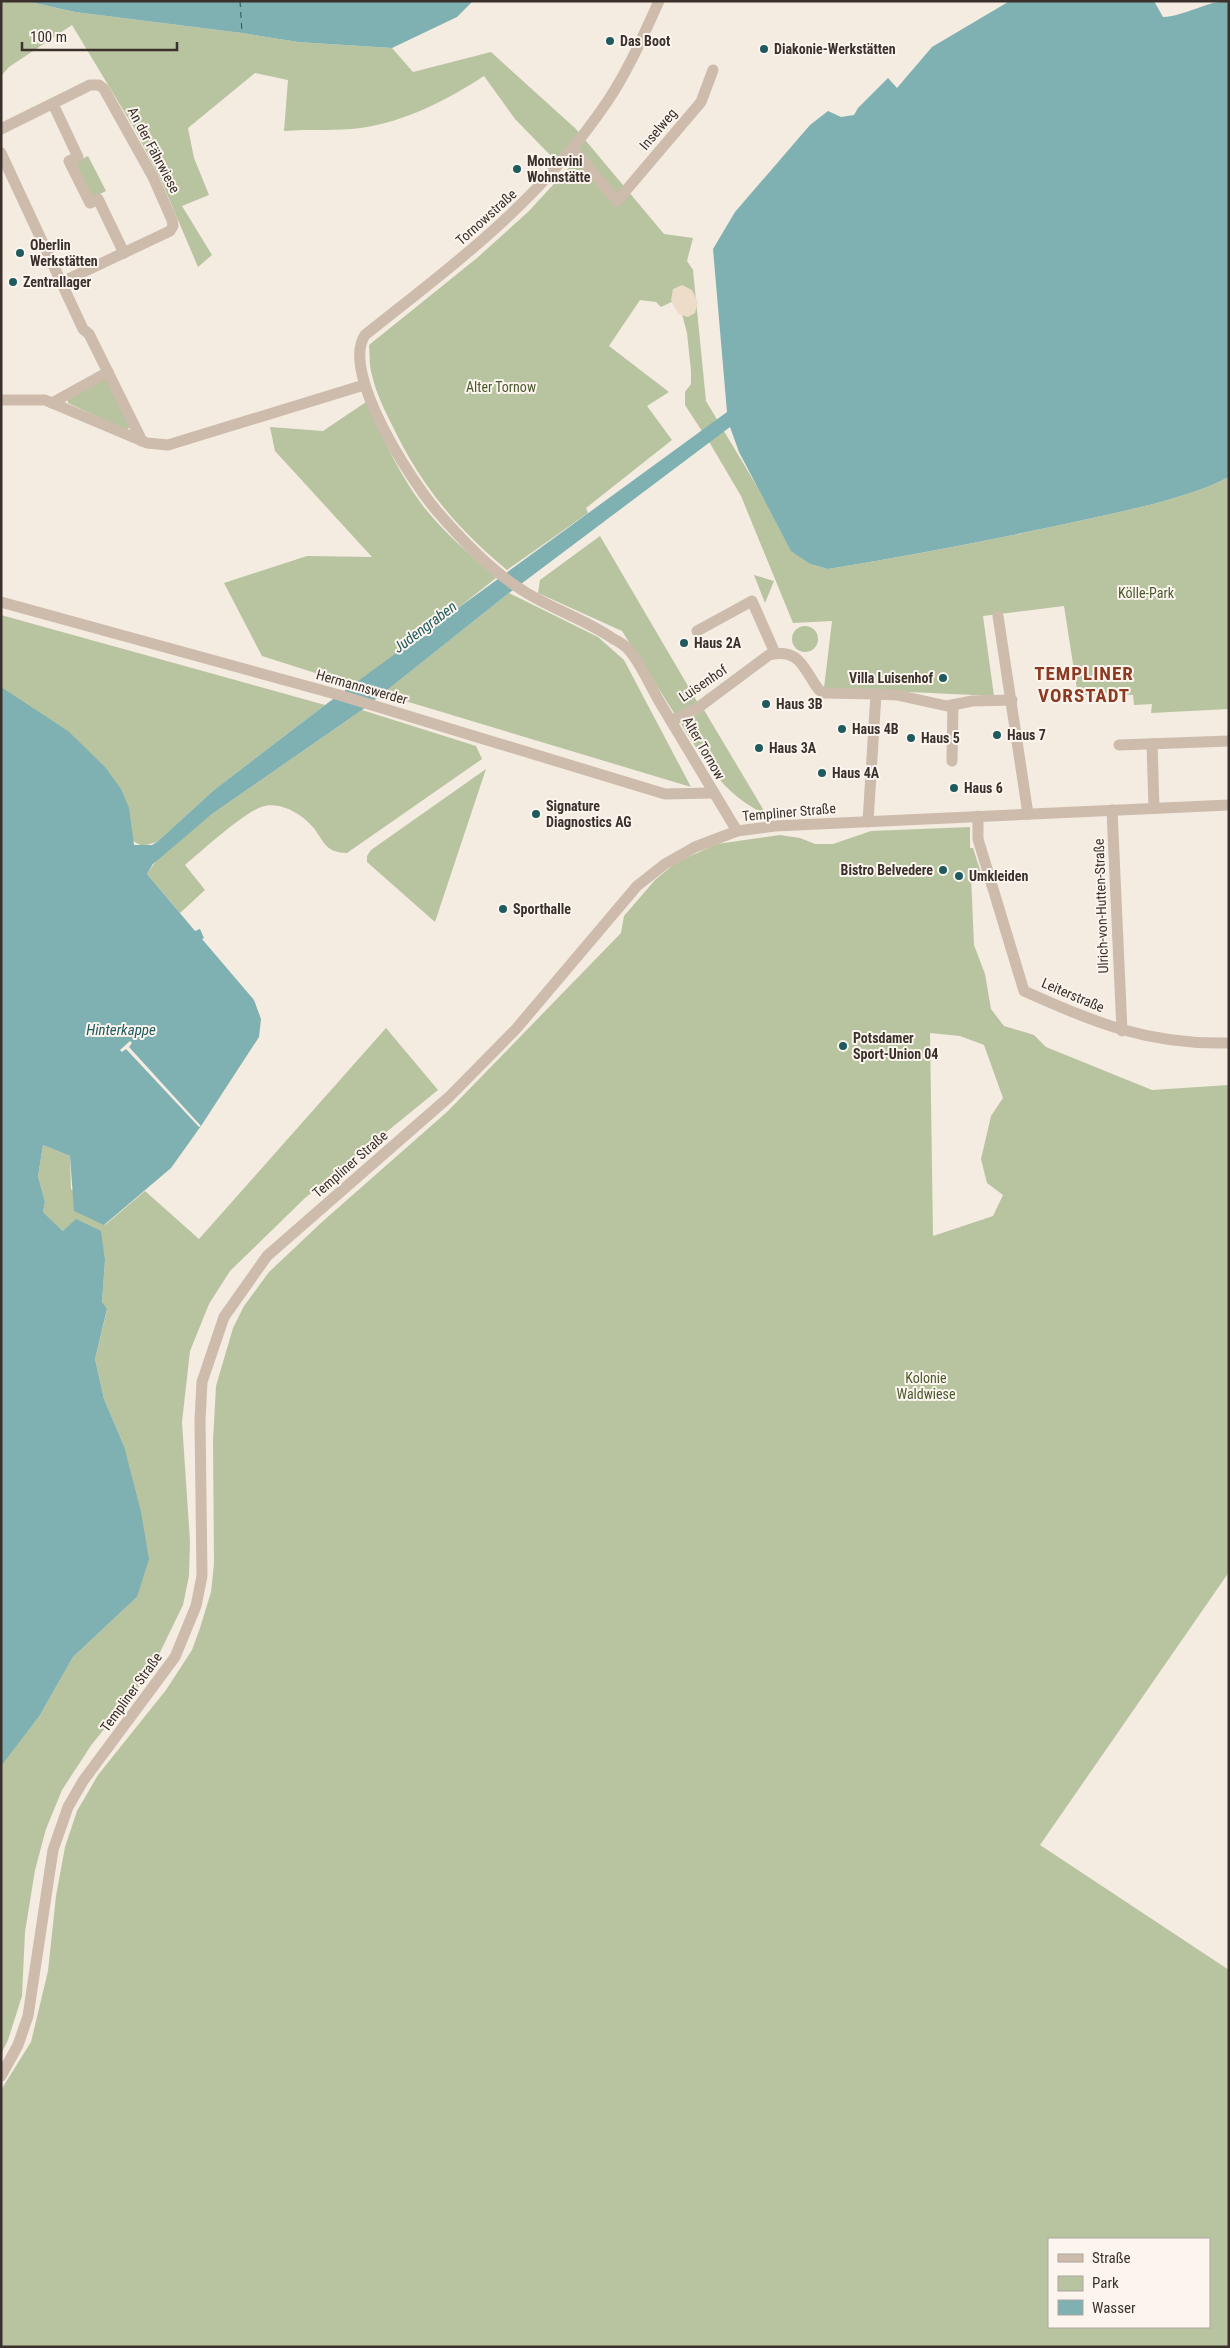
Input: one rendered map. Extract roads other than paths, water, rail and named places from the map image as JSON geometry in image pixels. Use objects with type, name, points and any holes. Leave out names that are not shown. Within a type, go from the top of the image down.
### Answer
[{"type":"street","name":"Tornowstraße","points":[[364,386],[359,347],[365,335],[445,273],[522,205],[572,149],[622,78],[659,1]]},
{"type":"street","name":"Inselweg","points":[[572,149],[617,201],[701,102],[713,70]]},
{"type":"street","name":"An der Fährwiese","points":[[1,129],[94,84],[102,86],[153,177],[172,220],[173,226],[170,231],[62,282]]},
{"type":"street","points":[[53,104],[78,157],[70,161],[90,203],[98,199],[124,253]]},
{"type":"street","points":[[1,153],[83,329],[89,334],[142,441]]},
{"type":"street","points":[[52,403],[108,372]]},
{"type":"street","points":[[1,400],[45,400],[142,441],[168,445],[364,386]]},
{"type":"street","name":"Alter Tornow","points":[[364,386],[389,436],[425,495],[452,528],[501,575],[518,588],[592,626],[628,648],[737,831]]},
{"type":"street","points":[[697,631],[752,601],[775,653],[786,654],[799,660],[819,690],[824,692],[897,695],[941,705],[953,705],[972,701],[1012,700]]},
{"type":"street","name":"Hermannswerder","points":[[1,602],[339,695],[665,794],[713,793]]},
{"type":"street","points":[[998,616],[1028,814]]},
{"type":"street","name":"Luisenhof","points":[[671,720],[699,708],[761,660],[775,653]]},
{"type":"street","points":[[868,822],[876,694]]},
{"type":"street","points":[[952,761],[953,705]]},
{"type":"street","points":[[1119,746],[1229,741]]},
{"type":"street","points":[[1152,744],[1154,808]]},
{"type":"street","name":"Templiner Straße","points":[[1,2076],[18,2045],[28,2016],[51,1860],[68,1807],[83,1781],[175,1657],[196,1606],[202,1576],[200,1420],[202,1382],[224,1317],[267,1256],[444,1102],[516,1029],[637,886],[665,864],[695,847],[737,831],[775,826],[1229,805]]},
{"type":"street","name":"Ulrich-von-Hutten-Straße","points":[[1112,810],[1122,1030]]},
{"type":"street","name":"Leiterstraße","points":[[978,816],[978,839],[1024,991],[1082,1017],[1155,1039],[1194,1044],[1229,1043]]},
{"type":"water","points":[[26,1],[473,1],[457,17],[392,48],[298,42],[75,12]]},
{"type":"water","name":"Hinterkappe","points":[[1154,1],[1163,17],[1180,14],[1212,3],[1229,1],[1229,477],[1177,497],[1119,512],[987,540],[828,569],[810,564],[791,551],[739,452],[730,427],[509,593],[362,710],[212,814],[153,864],[147,874],[195,931],[200,929],[204,938],[202,939],[254,1000],[261,1019],[259,1037],[171,1168],[104,1225],[74,1211],[70,1156],[43,1145],[38,1176],[45,1202],[43,1212],[63,1231],[76,1219],[101,1231],[105,1261],[102,1302],[107,1309],[95,1359],[104,1399],[124,1446],[141,1512],[149,1559],[137,1597],[73,1657],[40,1715],[1,1766],[1,687],[68,731],[105,767],[121,789],[129,808],[134,845],[152,845],[214,790],[325,705],[727,412],[713,249],[735,212],[810,125],[828,111],[841,117],[854,115],[858,108],[888,78],[897,88],[932,47],[1008,2]]},
{"type":"place","name":"Das Boot","points":[[610,41]]},
{"type":"place","name":"Diakonie-Werkstätten","points":[[764,49]]},
{"type":"place","name":"Montevini Wohnstätte","points":[[517,169]]},
{"type":"place","name":"Oberlin Werkstätten","points":[[20,253]]},
{"type":"place","name":"Zentrallager","points":[[13,282]]},
{"type":"place","name":"Haus 2A","points":[[684,643]]},
{"type":"place","name":"Villa Luisenhof","points":[[943,678]]},
{"type":"place","name":"Haus 3B","points":[[766,704]]},
{"type":"place","name":"Haus 4B","points":[[842,729]]},
{"type":"place","name":"Haus 7","points":[[997,735]]},
{"type":"place","name":"Haus 5","points":[[911,738]]},
{"type":"place","name":"Haus 3A","points":[[759,748]]},
{"type":"place","name":"Haus 4A","points":[[822,773]]},
{"type":"place","name":"Haus 6","points":[[954,788]]},
{"type":"place","name":"Signature Diagnostics AG","points":[[536,814]]},
{"type":"place","name":"Bistro Belvedere","points":[[943,870]]},
{"type":"place","name":"Umkleiden","points":[[959,876]]},
{"type":"place","name":"Sporthalle","points":[[503,909]]},
{"type":"place","name":"Potsdamer Sport-Union 04","points":[[843,1046]]},
{"type":"district","name":"TEMPLINER VORSTADT","points":[[1084,684]]},
{"type":"park label","name":"Kölle-Park","points":[[1146,593]]},
{"type":"park label","name":"Kolonie Waldwiese","points":[[926,1386]]},
{"type":"water label","name":"Judengraben","points":[[425,627]]}]
